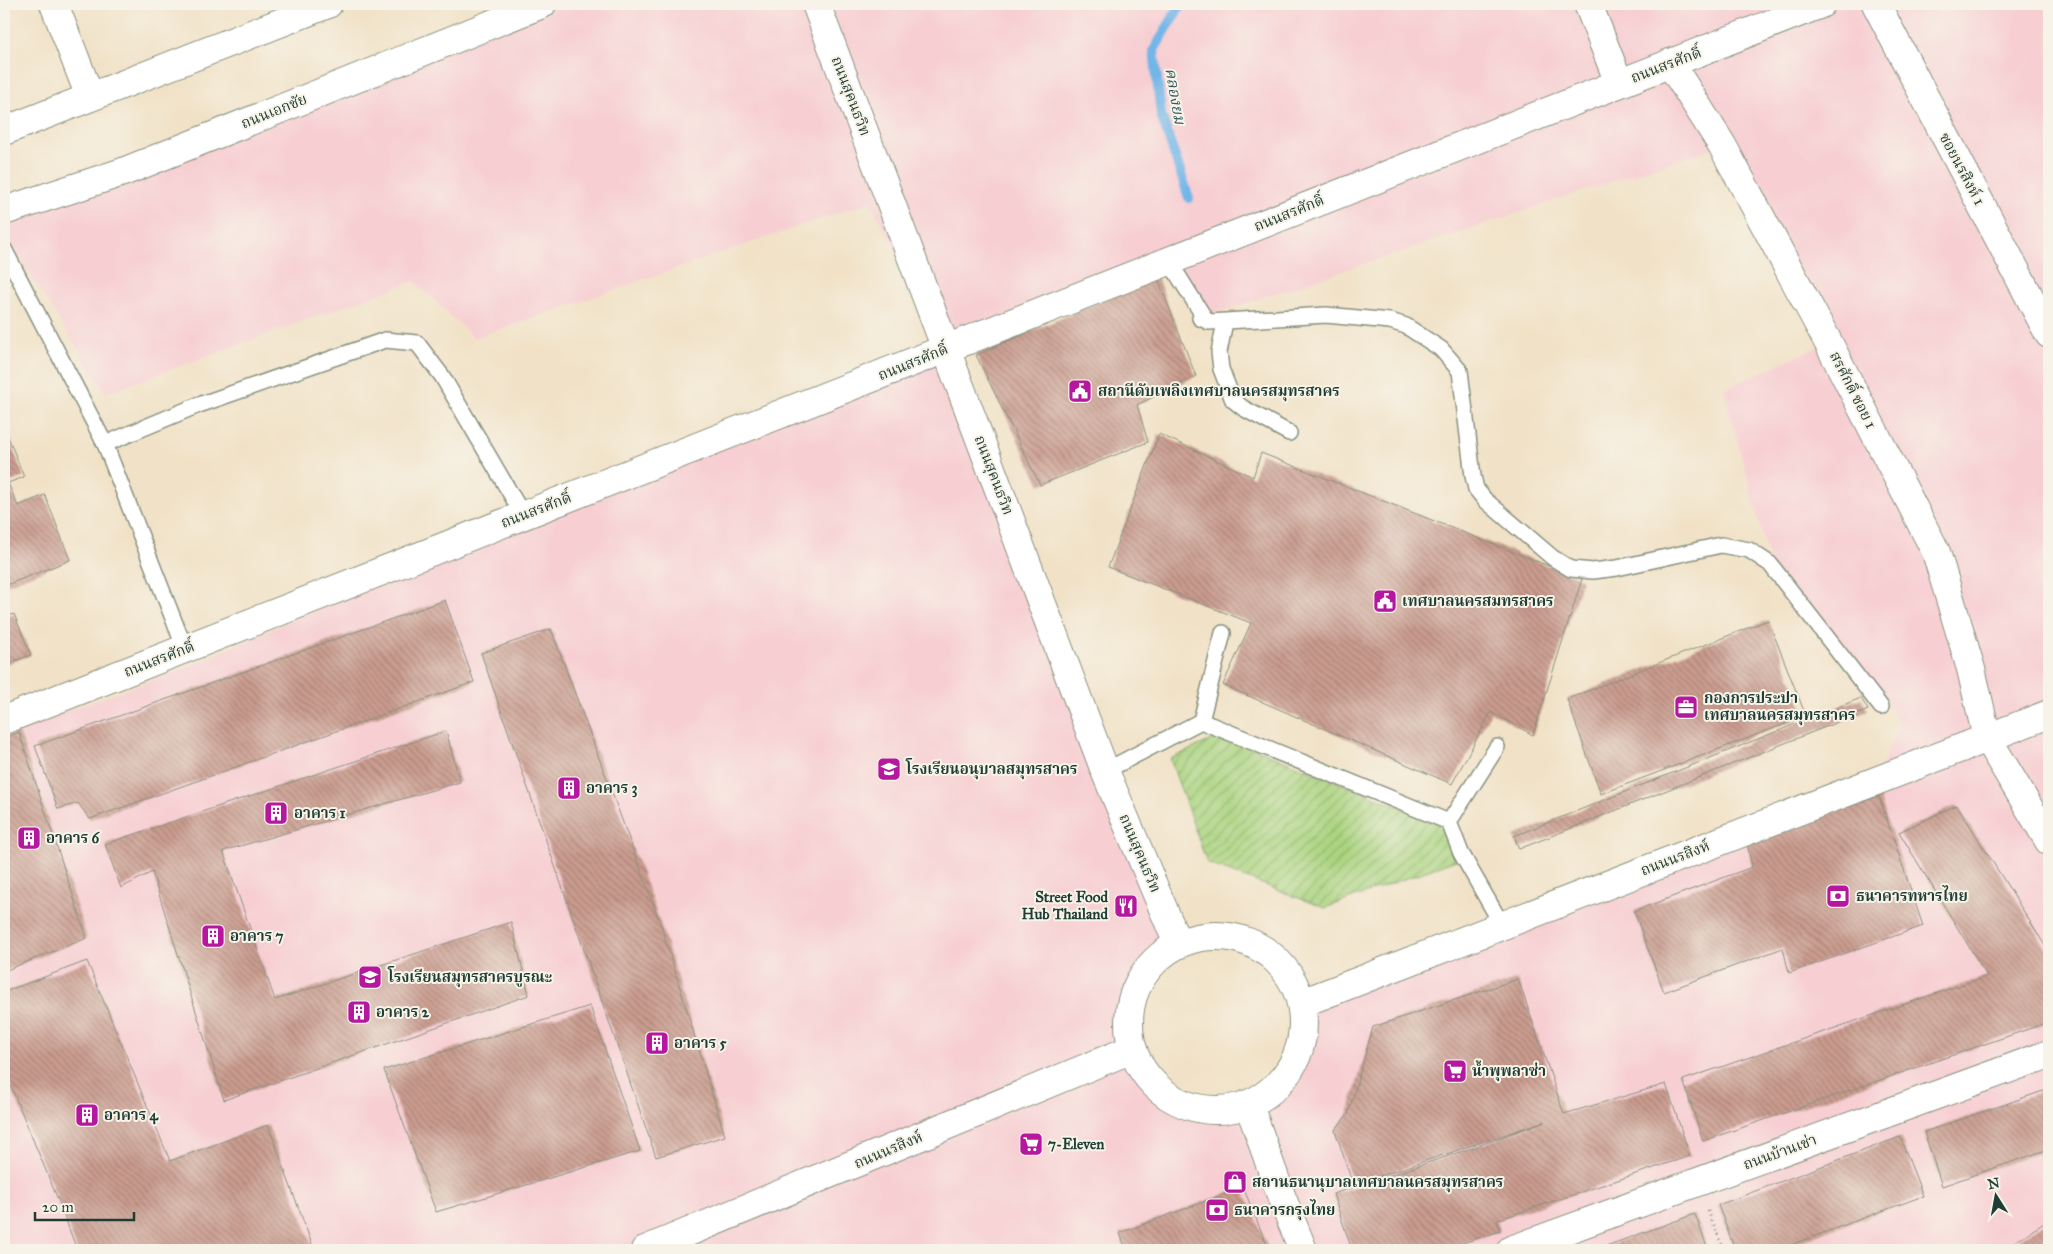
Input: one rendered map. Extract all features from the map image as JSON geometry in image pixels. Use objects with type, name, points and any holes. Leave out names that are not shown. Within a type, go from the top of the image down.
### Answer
[{"type":"street","points":[[54,4],[90,97]]},
{"type":"street","points":[[4,131],[328,4]]},
{"type":"street","name":"ถนนเอกชัย","points":[[4,211],[123,172],[542,4]]},
{"type":"street","name":"ถนนสุคนธวิท","points":[[816,4],[1106,771],[1178,944]]},
{"type":"street","points":[[1588,4],[1619,83]]},
{"type":"street","name":"ถนนสรศักดิ์","points":[[4,720],[1670,63],[1770,13],[1821,4]]},
{"type":"street","name":"ซอยนรสิงห์ 1","points":[[1876,4],[2049,334]]},
{"type":"street","name":"สรศักดิ์ ซอย 1","points":[[1670,63],[1722,144],[1828,342],[1936,552],[1971,669],[1987,738],[2049,841]]},
{"type":"street","name":"ถนนนรสิงห์","points":[[1302,1002],[2049,714]]},
{"type":"street","points":[[1203,936],[1229,936],[1254,944],[1276,958],[1292,978],[1302,1002],[1304,1023],[1302,1044],[1294,1063],[1283,1080],[1267,1094],[1249,1104],[1226,1110],[1203,1110],[1180,1104],[1160,1091],[1143,1074],[1132,1049],[1128,1025],[1129,1005],[1136,986],[1147,969],[1161,955],[1178,944],[1203,936]]},
{"type":"street","name":"ถนนนรสิงห์","points":[[645,1250],[1132,1049]]},
{"type":"street","name":"ถนนบ้านเช่า","points":[[1511,1250],[2049,1054]]},
{"type":"street","points":[[1249,1104],[1282,1198],[1303,1250]]},
{"type":"lane","points":[[4,249],[105,444],[185,649]]},
{"type":"lane","points":[[1169,261],[1204,317],[1200,318],[1209,322],[1326,315],[1390,321],[1406,326],[1441,348],[1460,371],[1476,489],[1485,500],[1553,558],[1571,569],[1593,571],[1617,568],[1722,545],[1749,550],[1770,564],[1881,707]]},
{"type":"lane","points":[[1225,322],[1219,352],[1221,369],[1233,400],[1243,408],[1290,433]]},
{"type":"lane","points":[[105,444],[196,406],[385,340],[417,343],[442,376],[523,515]]},
{"type":"lane","points":[[1106,771],[1201,720],[1223,633]]},
{"type":"lane","points":[[1201,720],[1449,822],[1462,853],[1502,925]]},
{"type":"lane","points":[[1449,822],[1497,747]]},
{"type":"path","points":[[1697,1182],[1724,1250]]},
{"type":"shaded area","points":[[547,4],[2049,4],[2049,1250],[4,1250],[4,733],[186,668],[523,515],[946,348],[870,202],[474,338],[414,281],[106,393],[4,234],[4,226]],"holes":[[[1722,145],[1828,342],[1724,389],[1770,564],[1885,701],[1900,723],[1873,785],[1302,1003],[1304,1023],[1302,1044],[1294,1063],[1283,1080],[1267,1094],[1249,1104],[1226,1110],[1203,1110],[1180,1104],[1160,1091],[1143,1074],[1132,1049],[1128,1025],[1129,1005],[1136,986],[1147,969],[1161,955],[1178,944],[947,348],[1169,261],[1204,317]]]},
{"type":"green space","points":[[1222,735],[1442,824],[1456,860],[1325,908],[1207,863],[1170,759]]},
{"type":"building","name":"สถานีดับเพลิงเทศบาลนครสมุทรสาคร","points":[[1157,277],[1196,376],[1137,405],[1148,442],[1040,485],[976,355]]},
{"type":"building","points":[[7,434],[24,477],[8,483],[18,506],[45,495],[70,560],[4,586],[4,435]]},
{"type":"building","name":"เทศบาลนครสมทรสาคร","points":[[1159,434],[1253,477],[1261,453],[1582,579],[1533,735],[1491,712],[1452,784],[1223,685],[1251,623],[1108,567]]},
{"type":"building","points":[[445,600],[474,682],[90,819],[78,803],[58,809],[35,746]]},
{"type":"building","points":[[14,614],[31,655],[4,665],[4,618]]},
{"type":"building","name":"กองการประปา เทศบาลนครสมุทรสาคร","points":[[1768,620],[1806,716],[1601,794],[1567,699]]},
{"type":"building","points":[[551,629],[660,922],[725,1136],[656,1157],[481,653]]},
{"type":"building","points":[[1861,698],[1868,710],[1519,849],[1514,836]]},
{"type":"building","points":[[446,731],[460,782],[223,851],[275,1000],[511,922],[529,995],[224,1100],[152,872],[121,888],[105,844]]},
{"type":"building","name":"อาคาร 6","points":[[19,732],[87,938],[4,971],[4,738]]},
{"type":"building","name":"ธนาคารทหารไทย","points":[[1879,796],[1923,926],[1789,973],[1783,948],[1664,992],[1634,911],[1752,867],[1747,843]]},
{"type":"building","points":[[1957,805],[2049,952],[2049,1022],[1703,1141],[1683,1080],[1987,976],[1899,832]]},
{"type":"building","points":[[87,961],[170,1161],[268,1125],[314,1250],[77,1250],[4,1070],[4,992]]},
{"type":"building","points":[[1518,979],[1564,1114],[1666,1084],[1690,1156],[1497,1220],[1500,1231],[1441,1250],[1352,1250],[1333,1194],[1472,1148],[1545,1121],[1353,1185],[1335,1130],[1348,1114],[1373,1027]]},
{"type":"building","points":[[590,1006],[640,1151],[436,1212],[384,1070]]},
{"type":"building","points":[[2049,1089],[2049,1149],[1942,1186],[1924,1132]]},
{"type":"building","points":[[1900,1137],[1923,1196],[1777,1250],[1735,1250],[1718,1205]]},
{"type":"building","name":"ธนาคารกรุงไทย","points":[[1243,1187],[1269,1250],[1126,1250],[1120,1233]]},
{"type":"building","points":[[1695,1214],[1708,1250],[1595,1250]]},
{"type":"building","points":[[2049,1220],[2049,1250],[2001,1250]]},
{"type":"waterway","name":"คลองยม","points":[[1181,4],[1154,50],[1161,115],[1189,198]]},
{"type":"place","name":"สถานีดับเพลิงเทศบาลนครสมุทรสาคร","points":[[1080,391]]},
{"type":"place","name":"เทศบาลนครสมทรสาคร","points":[[1385,601]]},
{"type":"place","name":"กองการประปา เทศบาลนครสมุทรสาคร","points":[[1686,707]]},
{"type":"place","name":"โรงเรียนอนุบาลสมุทรสาคร","points":[[889,769]]},
{"type":"place","name":"อาคาร 3","points":[[569,788]]},
{"type":"place","name":"อาคาร 1","points":[[276,813]]},
{"type":"place","name":"อาคาร 6","points":[[29,838]]},
{"type":"place","name":"ธนาคารทหารไทย","points":[[1838,896]]},
{"type":"place","name":"Street Food Hub Thailand","points":[[1126,906]]},
{"type":"place","name":"อาคาร 7","points":[[213,936]]},
{"type":"place","name":"โรงเรียนสมุทรสาครบูรณะ","points":[[370,977]]},
{"type":"place","name":"อาคาร 2","points":[[359,1012]]},
{"type":"place","name":"อาคาร 5","points":[[657,1043]]},
{"type":"place","name":"น้ำพุพลาซ่า","points":[[1455,1071]]},
{"type":"place","name":"อาคาร 4","points":[[87,1115]]},
{"type":"place","name":"7-Eleven","points":[[1031,1144]]},
{"type":"place","name":"สถานธนานุบาลเทศบาลนครสมุทรสาคร","points":[[1235,1182]]},
{"type":"place","name":"ธนาคารกรุงไทย","points":[[1217,1210]]}]
